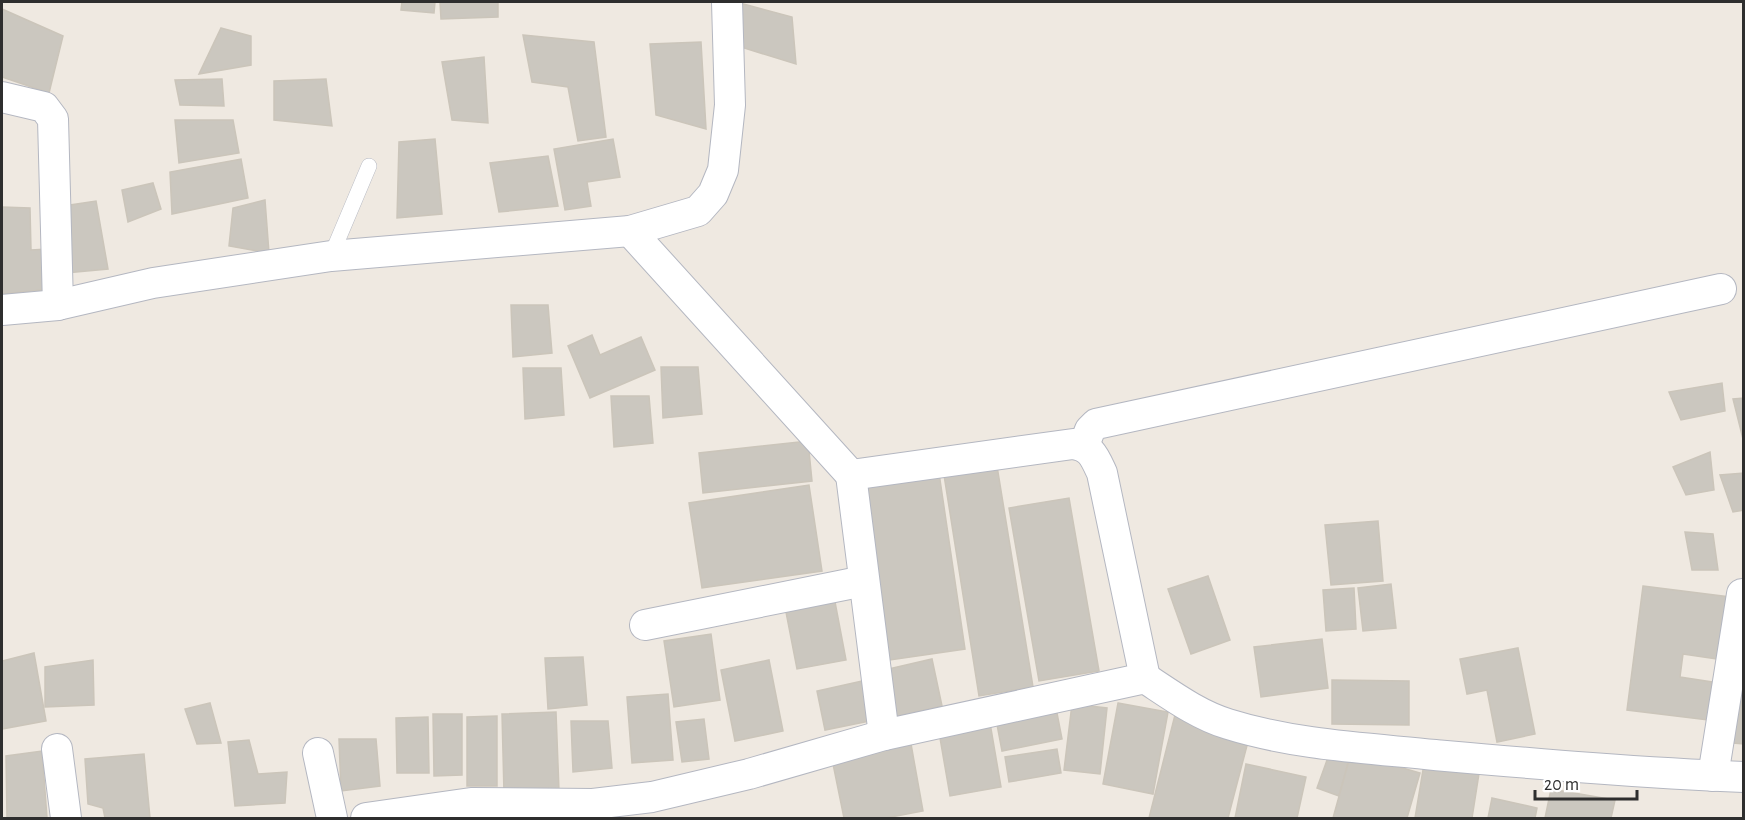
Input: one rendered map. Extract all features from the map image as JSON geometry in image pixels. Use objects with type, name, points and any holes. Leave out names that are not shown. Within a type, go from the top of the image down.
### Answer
[{"type":"street","points":[[2,310],[58,305],[153,283],[331,255],[630,231],[698,211],[713,194],[723,170],[730,105],[727,2]]},
{"type":"street","points":[[2,97],[44,107],[53,119],[58,305]]},
{"type":"street","points":[[630,231],[851,475],[884,735]]},
{"type":"street","points":[[1084,445],[1090,430],[1096,424],[1721,289]]},
{"type":"street","points":[[851,475],[1073,444],[1084,445],[1094,456],[1102,473],[1145,678],[1187,706],[1226,724],[1272,736],[1337,746],[1627,773],[1743,777]]},
{"type":"street","points":[[645,625],[864,581]]},
{"type":"street","points":[[1713,776],[1742,594]]},
{"type":"street","points":[[366,819],[471,803],[593,804],[654,808],[749,774],[884,735],[1145,678]]},
{"type":"street","points":[[57,749],[66,819]]},
{"type":"street","points":[[318,753],[332,819]]},
{"type":"lane","points":[[331,255],[369,166]]},
{"type":"building","points":[[402,2],[435,2],[434,13],[401,10]]},
{"type":"building","points":[[440,2],[498,2],[498,17],[441,19]]},
{"type":"building","points":[[736,2],[792,17],[796,64],[744,48]]},
{"type":"building","points":[[2,9],[63,36],[49,93],[2,77]]},
{"type":"building","points":[[221,28],[251,36],[251,65],[199,74]]},
{"type":"building","points":[[523,35],[594,42],[606,137],[578,141],[568,87],[532,82]]},
{"type":"building","points":[[701,42],[706,129],[656,115],[650,44]]},
{"type":"building","points":[[484,57],[488,123],[452,120],[442,62]]},
{"type":"building","points":[[222,79],[224,106],[180,105],[175,80]]},
{"type":"building","points":[[326,79],[332,126],[274,120],[274,81]]},
{"type":"building","points":[[175,120],[233,120],[239,153],[179,163]]},
{"type":"building","points":[[435,139],[442,214],[397,218],[399,142]]},
{"type":"building","points":[[613,139],[620,177],[587,182],[591,206],[565,210],[554,149]]},
{"type":"building","points":[[548,156],[558,206],[499,212],[490,163]]},
{"type":"building","points":[[241,159],[248,198],[172,214],[170,172]]},
{"type":"building","points":[[153,183],[161,209],[128,222],[122,190]]},
{"type":"building","points":[[265,200],[269,253],[229,246],[233,208]]},
{"type":"building","points":[[96,201],[108,269],[66,273],[57,207]]},
{"type":"building","points":[[2,207],[30,208],[31,250],[47,249],[51,289],[2,294]]},
{"type":"building","points":[[511,305],[548,305],[552,353],[513,357]]},
{"type":"building","points":[[592,335],[600,355],[641,337],[655,370],[590,398],[568,346]]},
{"type":"building","points":[[661,367],[698,367],[702,414],[663,418]]},
{"type":"building","points":[[523,368],[561,368],[564,415],[525,419]]},
{"type":"building","points":[[1722,383],[1725,411],[1681,420],[1669,392]]},
{"type":"building","points":[[611,396],[649,396],[653,443],[614,447]]},
{"type":"building","points":[[1744,398],[1744,439],[1743,439],[1733,399]]},
{"type":"building","points":[[808,441],[812,481],[703,493],[699,453]]},
{"type":"building","points":[[1710,452],[1714,490],[1686,495],[1673,467]]},
{"type":"building","points":[[997,466],[1033,687],[979,696],[944,475]]},
{"type":"building","points":[[939,473],[965,649],[883,661],[857,485]]},
{"type":"building","points":[[1744,473],[1744,510],[1733,512],[1720,475]]},
{"type":"building","points":[[809,485],[822,571],[702,588],[689,503]]},
{"type":"building","points":[[1069,498],[1099,671],[1039,681],[1009,508]]},
{"type":"building","points":[[1378,521],[1383,581],[1331,585],[1325,525]]},
{"type":"building","points":[[1685,532],[1713,534],[1718,570],[1692,570]]},
{"type":"building","points":[[1208,576],[1230,640],[1191,654],[1168,589]]},
{"type":"building","points":[[1391,584],[1396,628],[1363,631],[1358,588]]},
{"type":"building","points":[[1643,586],[1738,598],[1730,661],[1683,654],[1680,677],[1712,682],[1708,720],[1627,710]]},
{"type":"building","points":[[1354,588],[1356,629],[1326,631],[1323,590]]},
{"type":"building","points":[[835,602],[846,660],[797,669],[786,612]]},
{"type":"building","points":[[711,634],[720,700],[674,707],[664,641]]},
{"type":"building","points":[[1322,639],[1328,688],[1261,697],[1254,647]]},
{"type":"building","points":[[1518,648],[1535,734],[1497,742],[1487,690],[1467,694],[1460,659]]},
{"type":"building","points":[[34,653],[46,721],[2,729],[2,661]]},
{"type":"building","points":[[583,657],[587,705],[548,709],[545,658]]},
{"type":"building","points":[[1744,658],[1744,744],[1733,743]]},
{"type":"building","points":[[932,659],[942,706],[894,717],[884,670]]},
{"type":"building","points":[[93,660],[94,705],[45,707],[45,667]]},
{"type":"building","points":[[769,660],[783,731],[735,741],[721,670]]},
{"type":"building","points":[[867,680],[875,720],[825,730],[817,691]]},
{"type":"building","points":[[1332,680],[1409,681],[1409,725],[1332,724]]},
{"type":"building","points":[[668,694],[673,760],[632,763],[627,697]]},
{"type":"building","points":[[210,703],[221,743],[197,744],[185,709]]},
{"type":"building","points":[[1118,703],[1168,712],[1153,794],[1103,784]]},
{"type":"building","points":[[1072,704],[1107,708],[1100,774],[1064,770]]},
{"type":"building","points":[[1056,708],[1062,739],[1002,751],[996,719]]},
{"type":"building","points":[[556,712],[559,791],[504,793],[502,714]]},
{"type":"building","points":[[433,714],[462,714],[462,775],[434,776]]},
{"type":"building","points":[[1175,715],[1250,734],[1228,818],[1149,818]]},
{"type":"building","points":[[497,716],[497,786],[467,786],[467,717]]},
{"type":"building","points":[[428,717],[429,773],[397,773],[396,718]]},
{"type":"building","points":[[704,719],[709,759],[682,762],[676,722]]},
{"type":"building","points":[[571,721],[608,721],[612,768],[573,772]]},
{"type":"building","points":[[990,723],[1001,787],[950,796],[939,732]]},
{"type":"building","points":[[339,739],[376,739],[380,786],[341,791]]},
{"type":"building","points":[[249,740],[258,774],[287,772],[285,803],[235,806],[228,742]]},
{"type":"building","points":[[911,744],[923,811],[886,818],[844,818],[832,759]]},
{"type":"building","points":[[1057,749],[1061,773],[1009,782],[1005,757]]},
{"type":"building","points":[[1331,749],[1351,753],[1339,796],[1317,788]]},
{"type":"building","points":[[42,751],[47,818],[7,818],[6,756]]},
{"type":"building","points":[[1351,753],[1420,773],[1407,818],[1333,818]]},
{"type":"building","points":[[144,754],[150,818],[105,818],[103,808],[88,804],[85,759]]},
{"type":"building","points":[[1425,758],[1480,767],[1472,818],[1415,818]]},
{"type":"building","points":[[1246,764],[1306,777],[1297,818],[1235,818]]},
{"type":"building","points":[[1551,789],[1615,800],[1611,818],[1545,818]]},
{"type":"building","points":[[1492,798],[1537,808],[1535,818],[1488,818]]}]
